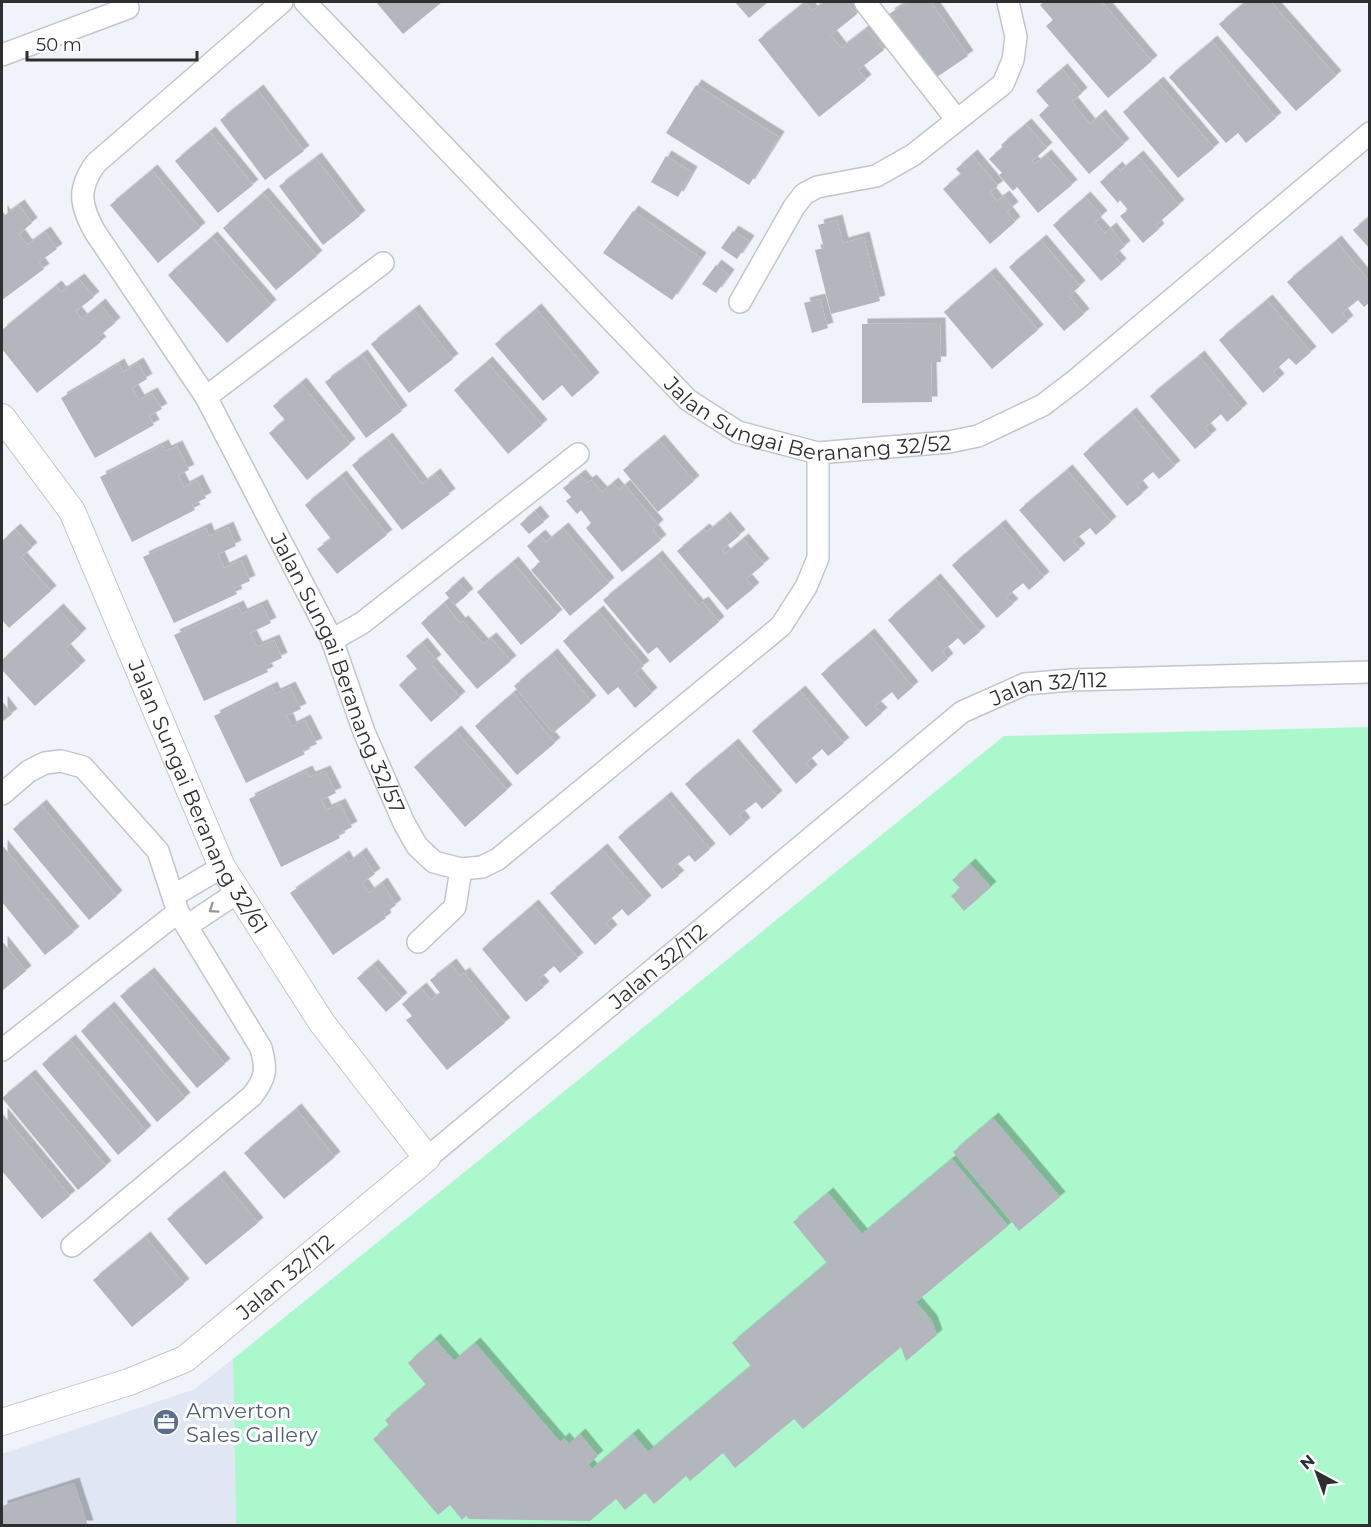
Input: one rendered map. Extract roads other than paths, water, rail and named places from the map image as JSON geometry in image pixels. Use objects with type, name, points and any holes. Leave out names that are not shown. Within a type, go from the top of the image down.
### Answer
[{"type":"street","name":"Jalan Sungai Beranang 32/57","points":[[282,2],[96,163],[85,178],[82,199],[90,224],[206,398],[332,640],[364,732],[404,823],[417,846],[434,862],[461,868],[482,867],[498,859],[782,626],[806,587],[818,558],[818,453]]},
{"type":"street","name":"Jalan Sungai Beranang 32/52","points":[[305,2],[688,400],[738,432],[818,453],[949,442],[978,436],[1042,405],[1077,379],[1370,133]]},
{"type":"street","points":[[865,2],[957,120]]},
{"type":"street","points":[[740,302],[794,207],[804,194],[817,187],[876,176],[913,155],[1003,84],[1013,60],[1016,37],[1008,2]]},
{"type":"street","points":[[2,55],[128,8]]},
{"type":"street","points":[[206,398],[383,262]]},
{"type":"street","name":"Jalan Sungai Beranang 32/61","points":[[2,417],[72,512],[222,867],[322,1023],[427,1158]]},
{"type":"street","points":[[332,640],[362,623],[578,454]]},
{"type":"street","name":"Jalan 32/112","points":[[2,1422],[129,1382],[185,1359],[962,712],[1025,684],[1071,680],[1370,672]]},
{"type":"street","points":[[2,794],[29,771],[45,763],[61,761],[83,767],[158,851],[179,911],[261,1048],[265,1062],[264,1082],[252,1096],[72,1246]]},
{"type":"street","points":[[2,1050],[179,911],[222,867]]},
{"type":"street","points":[[418,942],[454,907],[461,868]]},
{"type":"street","points":[[179,911],[238,892]]},
{"type":"place","name":"Amverton Sales Gallery","points":[[166,1422]]}]
